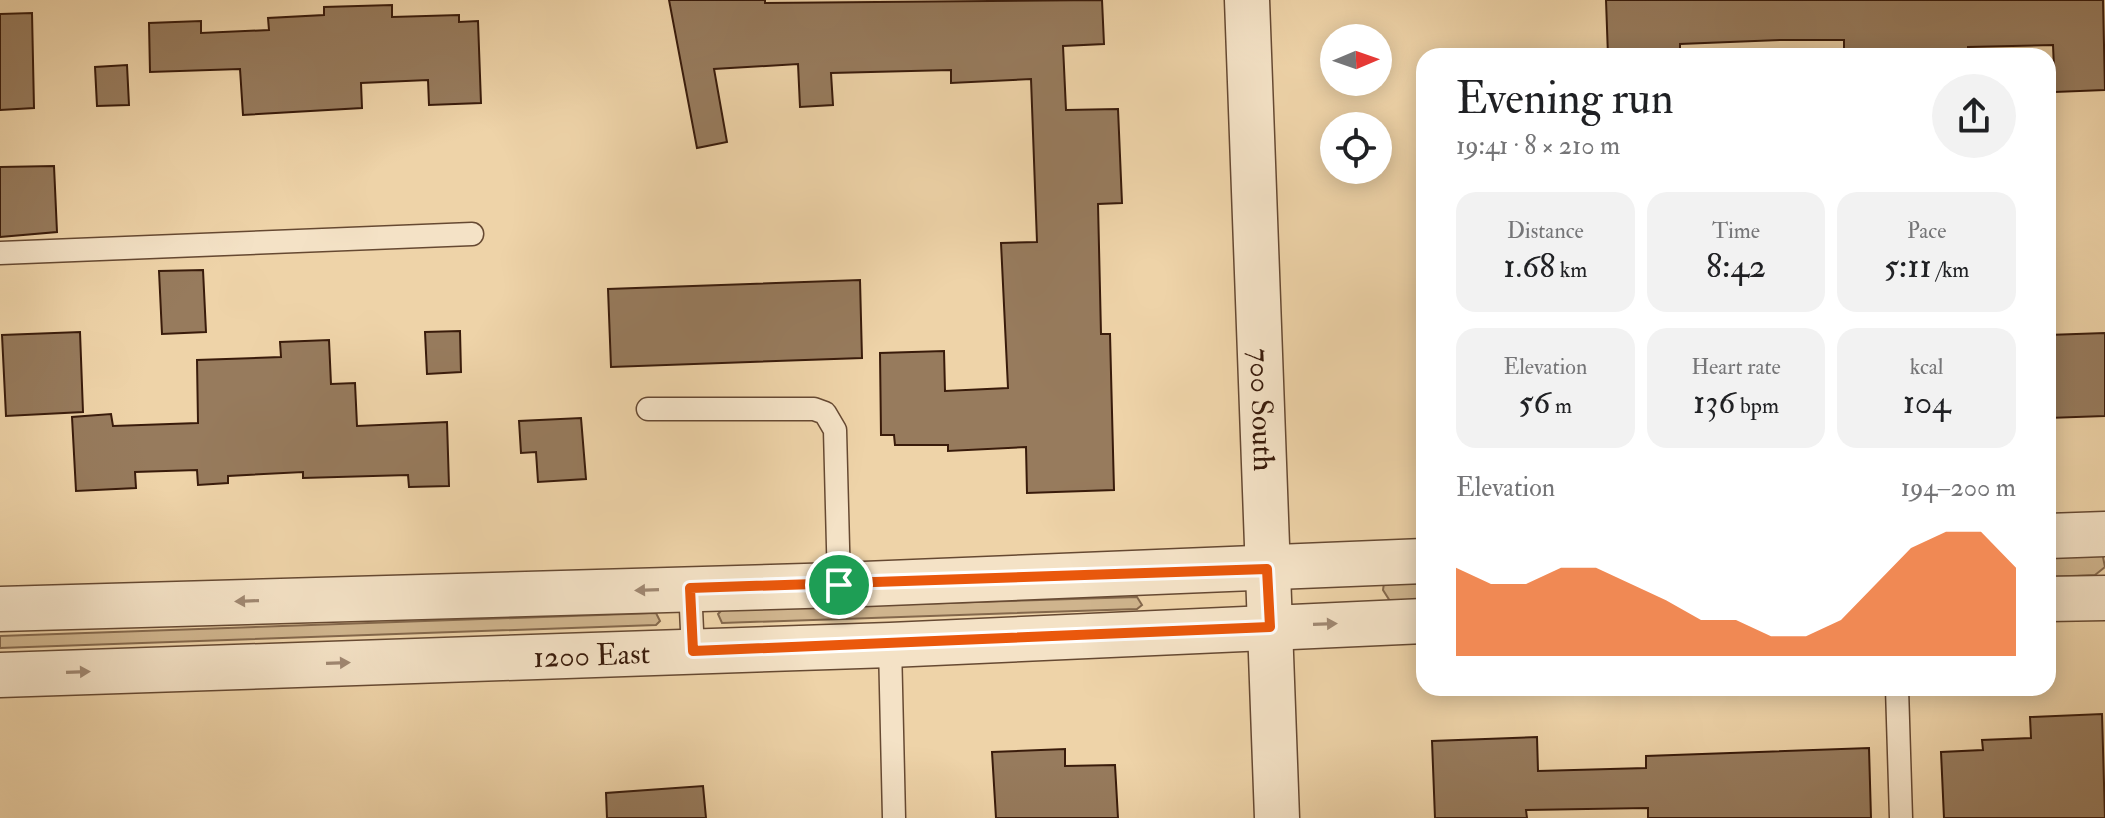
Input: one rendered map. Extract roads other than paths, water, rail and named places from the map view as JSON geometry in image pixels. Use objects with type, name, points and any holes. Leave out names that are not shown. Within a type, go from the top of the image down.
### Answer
[{"type":"street","name":"700 South","points":[[1247,0],[1277,818]]},
{"type":"street","points":[[2056,536],[2105,534]]},
{"type":"street","points":[[0,609],[839,585],[1416,561]]},
{"type":"street","points":[[2056,599],[2105,598]]},
{"type":"street","name":"1200 East","points":[[0,675],[890,645],[1416,621]]},
{"type":"lane","points":[[0,253],[472,234]]},
{"type":"lane","points":[[648,409],[814,409],[825,413],[835,430],[839,585]]},
{"type":"lane","points":[[690,588],[693,651]]},
{"type":"lane","points":[[890,645],[894,818]]},
{"type":"lane","points":[[1897,696],[1901,818]]}]
